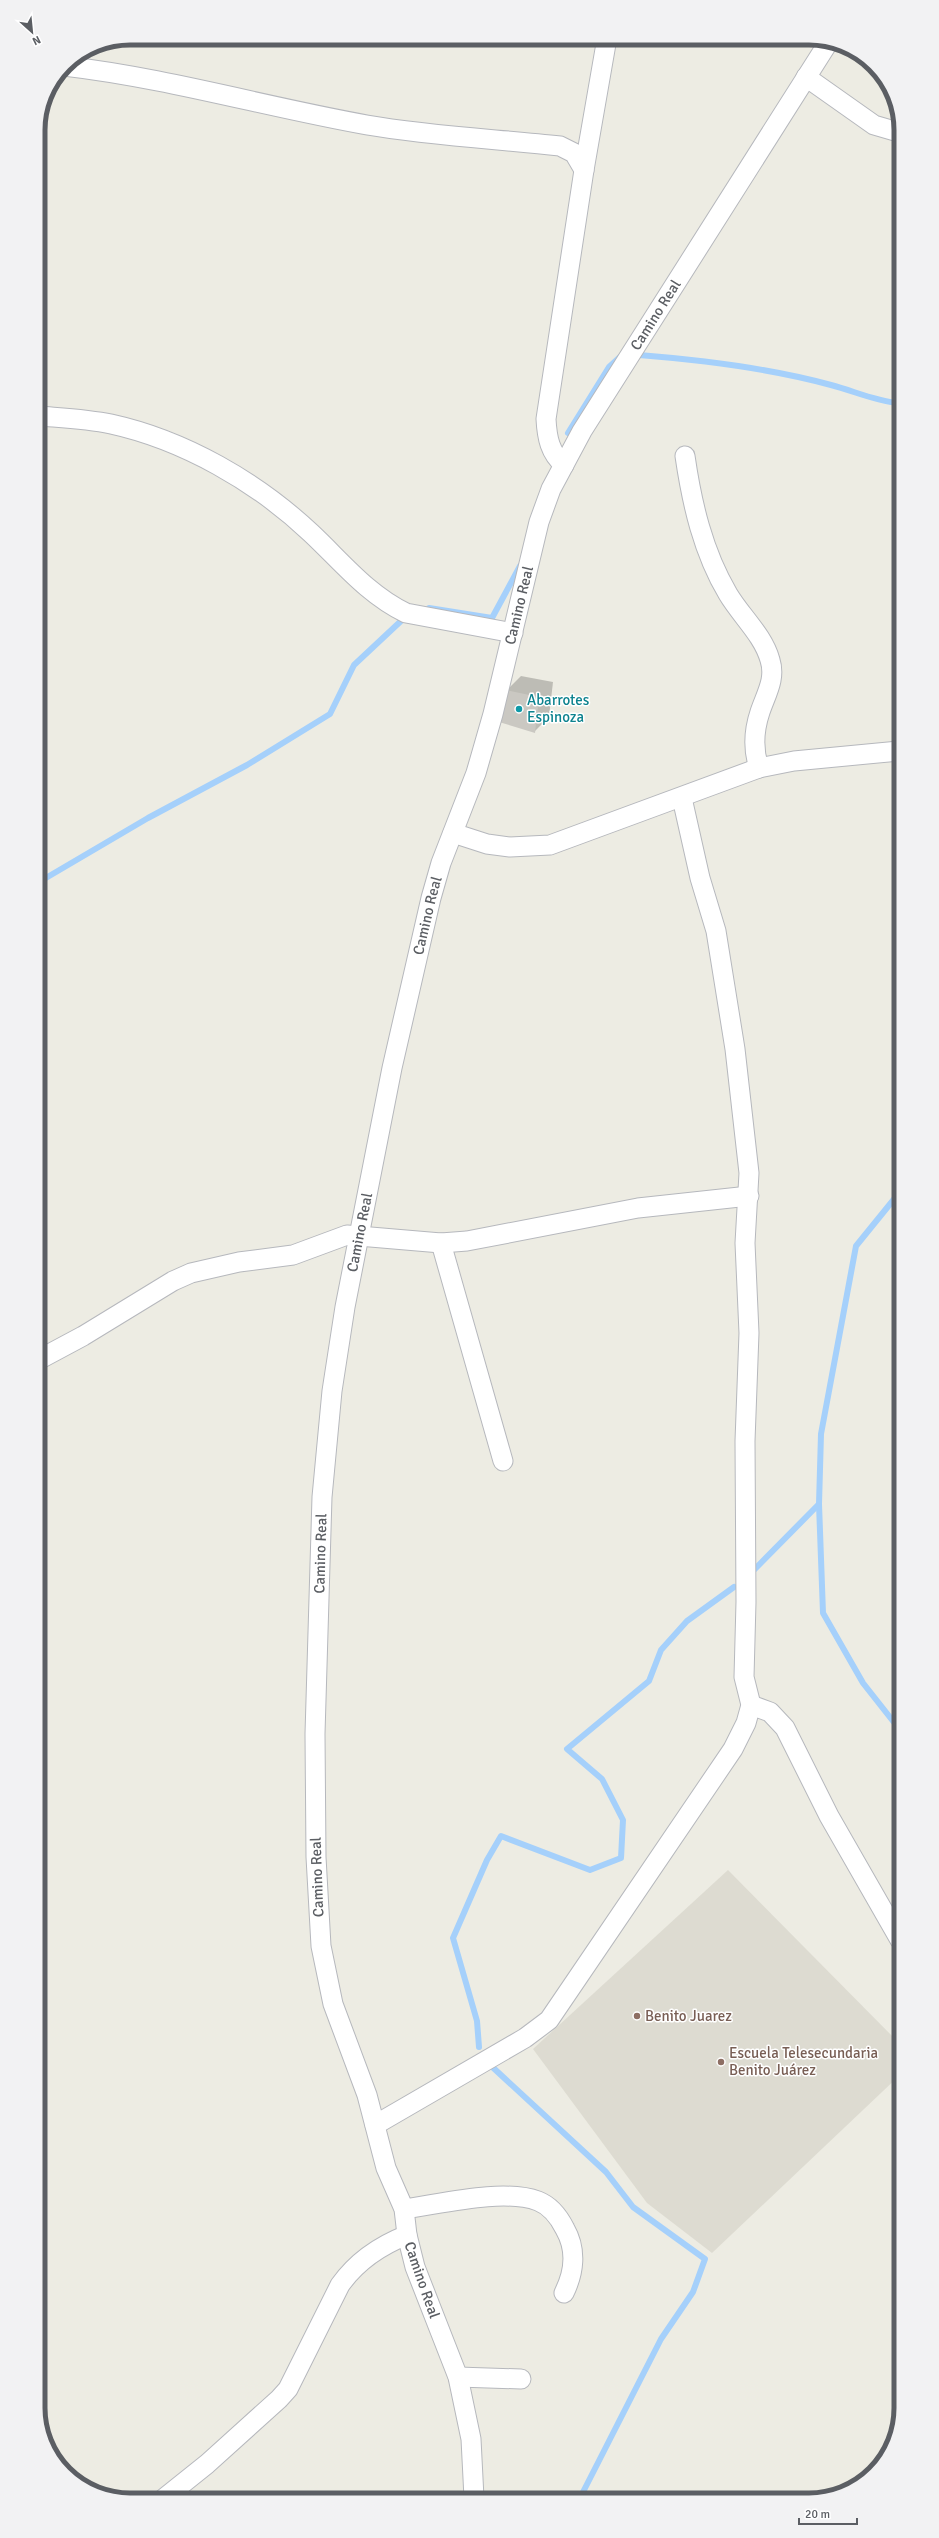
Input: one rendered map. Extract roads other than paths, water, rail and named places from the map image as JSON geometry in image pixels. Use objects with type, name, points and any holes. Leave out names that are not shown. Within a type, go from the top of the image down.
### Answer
[{"type":"street","points":[[564,465],[556,458],[549,444],[546,419],[584,170],[606,45]]},
{"type":"street","name":"Camino Real","points":[[474,2493],[471,2439],[458,2377],[415,2268],[407,2236],[404,2209],[386,2168],[359,2069],[328,1986],[321,1946],[316,1857],[315,1734],[322,1497],[332,1390],[359,1235],[392,1068],[431,898],[453,833],[476,773],[513,633],[538,522],[564,465],[620,369],[825,47]]},
{"type":"street","points":[[73,67],[213,91],[368,125],[449,136],[560,146],[574,153],[584,170]]},
{"type":"street","points":[[806,77],[874,125],[894,131]]},
{"type":"street","points":[[45,417],[112,424],[158,438],[208,460],[268,496],[311,533],[340,564],[390,605],[406,612],[513,633]]},
{"type":"street","points":[[685,456],[690,491],[714,565],[742,616],[765,646],[771,661],[771,683],[756,724],[755,745],[759,768]]},
{"type":"street","points":[[453,833],[487,844],[510,847],[550,845],[682,798],[759,768],[794,761],[894,751]]},
{"type":"street","points":[[375,2125],[525,2038],[549,2020],[729,1755],[746,1723],[752,1705],[744,1677],[746,1602],[745,1441],[750,1333],[745,1243],[749,1196],[749,1173],[735,1049],[716,931],[698,871],[682,798]]},
{"type":"street","points":[[45,1356],[84,1336],[148,1294],[179,1278],[240,1262],[293,1255],[332,1239],[347,1235],[441,1243],[467,1241],[638,1208],[749,1196]]},
{"type":"street","points":[[441,1243],[502,1461]]},
{"type":"street","points":[[752,1705],[770,1712],[785,1728],[829,1816],[894,1930]]},
{"type":"street","points":[[404,2209],[503,2195],[538,2201],[550,2208],[559,2218],[569,2236],[574,2258],[570,2280],[564,2293]]},
{"type":"street","points":[[171,2493],[207,2464],[279,2399],[288,2389],[340,2285],[349,2273],[373,2251],[407,2236]]},
{"type":"street","points":[[458,2377],[521,2378]]},
{"type":"waterway","points":[[639,355],[687,359],[760,369],[840,387],[873,398],[894,403]]},
{"type":"waterway","points":[[568,433],[609,367],[620,357]]},
{"type":"waterway","points":[[429,608],[492,618],[520,566]]},
{"type":"waterway","points":[[45,878],[148,818],[247,765],[330,714],[354,665],[401,621]]},
{"type":"waterway","points":[[751,1573],[819,1504],[821,1434],[856,1246],[894,1199]]},
{"type":"waterway","points":[[819,1504],[823,1613],[863,1683],[894,1722]]},
{"type":"waterway","points":[[479,2047],[477,2021],[453,1938],[487,1860],[501,1836],[590,1870],[621,1858],[623,1820],[602,1779],[567,1749],[649,1681],[661,1650],[687,1621],[734,1587]]},
{"type":"waterway","points":[[488,2063],[606,2172],[633,2207],[705,2259],[693,2292],[661,2339],[583,2493]]},
{"type":"place","name":"Abarrotes Espinoza","points":[[519,709]]},
{"type":"place","name":"Benito Juarez","points":[[637,2016]]},
{"type":"place","name":"Escuela Telesecundaria Benito Juárez","points":[[721,2062]]}]
